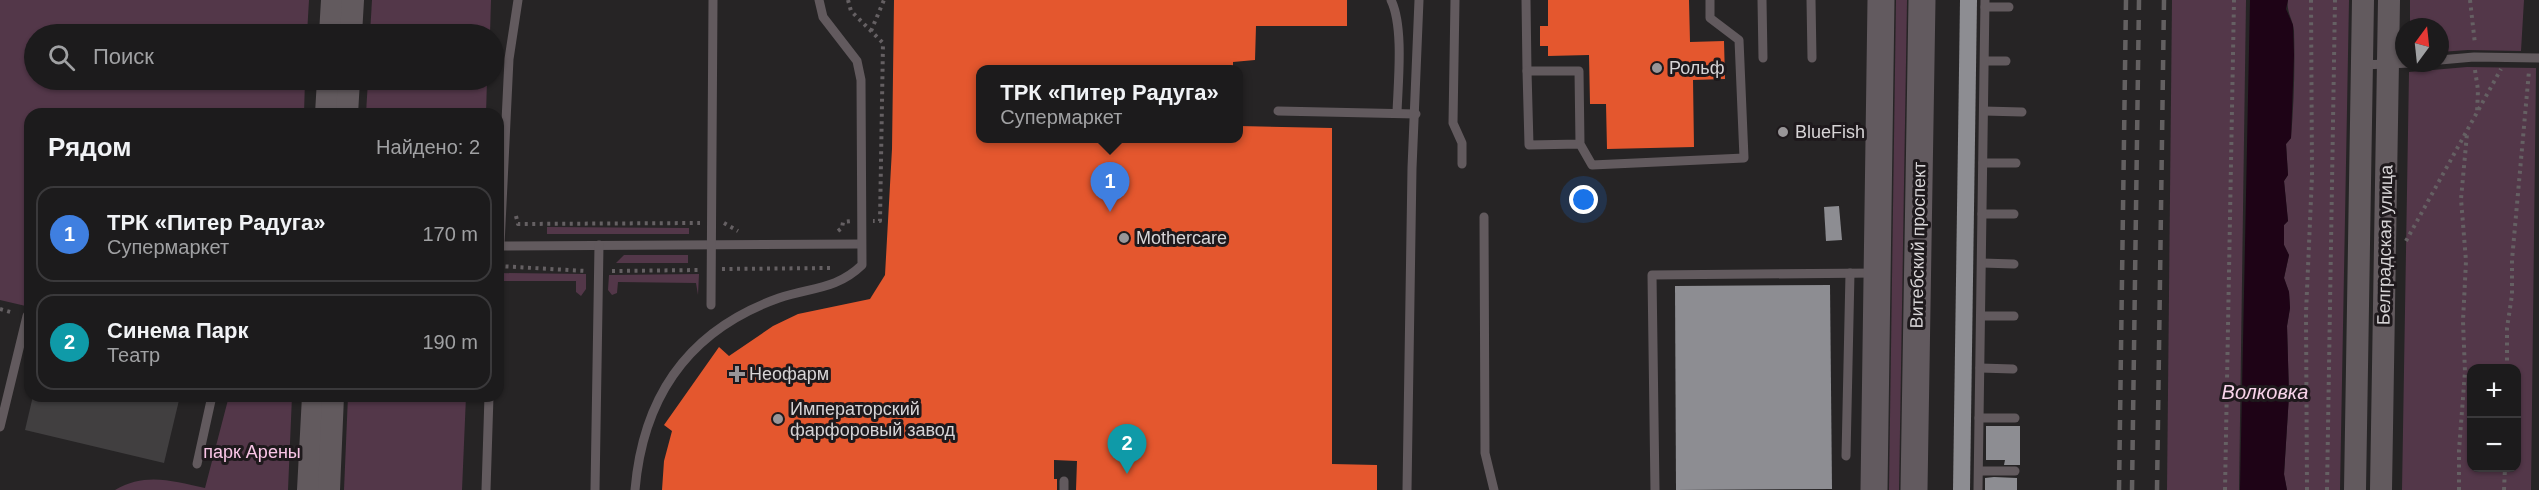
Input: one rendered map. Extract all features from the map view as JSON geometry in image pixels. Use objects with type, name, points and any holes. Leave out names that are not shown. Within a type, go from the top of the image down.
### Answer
[{"type":"main road","points":[[1874,490],[1881,0]]},
{"type":"main road","name":"Витебский проспект","points":[[1914,490],[1922,0]]},
{"type":"street","points":[[331,24],[332,0]]},
{"type":"street","points":[[352,24],[353,0]]},
{"type":"street","name":"Белградская улица","points":[[2355,490],[2363,0]]},
{"type":"street","name":"Белградская улица","points":[[2380,490],[2389,0]]},
{"type":"street","points":[[326,108],[327,90]]},
{"type":"street","points":[[347,108],[348,90]]},
{"type":"street","points":[[308,490],[313,402]]},
{"type":"street","points":[[329,490],[333,402]]},
{"type":"lane","points":[[504,156],[509,59],[518,0]]},
{"type":"lane","points":[[711,304],[713,0]]},
{"type":"lane","points":[[635,490],[641,442],[652,414],[689,354],[710,333],[746,311],[790,294],[835,285],[862,266],[861,80],[856,61],[823,17],[819,0]]},
{"type":"lane","points":[[1391,0],[1396,11],[1398,26],[1398,113]]},
{"type":"lane","points":[[1407,490],[1409,309],[1419,0]]},
{"type":"lane","points":[[1455,0],[1453,123],[1462,143],[1462,164]]},
{"type":"lane","points":[[1526,0],[1529,145],[1580,144]]},
{"type":"lane","points":[[1527,72],[1579,70],[1580,144],[1592,165],[1744,159],[1739,40],[1710,18],[1710,0]]},
{"type":"lane","points":[[1762,0],[1763,58]]},
{"type":"lane","points":[[1810,0],[1812,58]]},
{"type":"lane","points":[[1978,490],[1985,4],[2009,7]]},
{"type":"lane","points":[[2449,59],[2474,57],[2535,58]]},
{"type":"lane","points":[[1985,61],[2006,61]]},
{"type":"lane","points":[[2362,65],[2395,64]]},
{"type":"lane","points":[[1278,111],[1416,114]]},
{"type":"lane","points":[[1984,111],[2022,112]]},
{"type":"lane","points":[[1983,163],[2016,163]]},
{"type":"lane","points":[[1982,214],[2014,214]]},
{"type":"lane","points":[[1484,216],[1485,453],[1494,490]]},
{"type":"lane","points":[[504,246],[861,244]]},
{"type":"lane","points":[[595,490],[599,245]]},
{"type":"lane","points":[[1982,263],[2014,264]]},
{"type":"lane","points":[[1846,456],[1850,273]]},
{"type":"lane","points":[[1655,490],[1652,275],[1877,273]]},
{"type":"lane","points":[[1981,316],[2014,316]]},
{"type":"lane","points":[[0,427],[24,328]]},
{"type":"lane","points":[[1980,368],[2013,369]]},
{"type":"lane","points":[[197,464],[211,402]]},
{"type":"lane","points":[[486,490],[489,402]]},
{"type":"lane","points":[[1979,418],[2015,418]]},
{"type":"lane","points":[[1978,471],[2015,471]]},
{"type":"path","points":[[871,31],[884,0]]},
{"type":"path","points":[[2225,490],[2234,0]]},
{"type":"path","points":[[2307,490],[2306,314],[2312,176],[2311,0]]},
{"type":"path","points":[[2327,490],[2335,0]]},
{"type":"path","points":[[2402,249],[2467,134],[2506,57]]},
{"type":"path","points":[[2507,364],[2512,260],[2535,58]]},
{"type":"path","points":[[2459,490],[2459,450],[2465,372],[2463,321],[2466,261],[2461,199],[2467,134]]},
{"type":"path","points":[[504,215],[515,215],[518,224],[700,223]]},
{"type":"path","points":[[504,266],[586,271]]},
{"type":"path","points":[[718,269],[842,268]]},
{"type":"path","points":[[608,271],[701,270]]},
{"type":"path","points":[[2504,490],[2505,472]]},
{"type":"green space","points":[[0,0],[309,0],[308,24],[24,24],[24,90],[305,90],[304,108],[24,108],[24,306],[0,300]]},
{"type":"green space","points":[[372,0],[491,0],[490,24],[371,24]]},
{"type":"green space","points":[[1896,0],[1907,0],[1899,490],[1889,490]]},
{"type":"green space","points":[[2172,0],[2246,0],[2239,490],[2167,490]]},
{"type":"green space","points":[[2288,0],[2349,0],[2340,490],[2287,490],[2284,475],[2289,395],[2287,326],[2290,308],[2289,292],[2284,278],[2289,255],[2284,245],[2284,225],[2288,221],[2284,181],[2288,175],[2286,144],[2291,138],[2294,71],[2294,31]]},
{"type":"green space","points":[[2410,0],[2524,0],[2521,51],[2449,51],[2449,18],[2410,18]]},
{"type":"green space","points":[[2467,67],[2536,68],[2531,490],[2402,490],[2409,72],[2449,72],[2449,69]]},
{"type":"green space","points":[[367,90],[487,90],[486,108],[366,108]]},
{"type":"green space","points":[[547,227],[689,228],[689,234],[547,234]]},
{"type":"green space","points":[[624,255],[688,255],[688,263],[616,263]]},
{"type":"green space","points":[[504,273],[586,274],[586,289],[581,296],[576,292],[576,281],[504,281]]},
{"type":"green space","points":[[699,274],[698,295],[696,283],[618,282],[617,293],[612,295],[608,290],[609,275]]},
{"type":"green space","name":"парк Арены","points":[[227,402],[292,402],[288,490],[115,490],[126,484],[148,480],[170,481],[205,488]]},
{"type":"green space","points":[[348,402],[466,402],[462,490],[344,490]]},
{"type":"water","name":"Волковка","points":[[2250,0],[2288,0],[2286,9],[2293,25],[2291,138],[2286,144],[2288,175],[2284,181],[2288,221],[2284,225],[2284,245],[2289,255],[2284,278],[2289,292],[2290,308],[2287,326],[2289,395],[2284,474],[2287,490],[2240,490]]},
{"type":"building: Торговля","points":[[894,0],[1347,0],[1347,26],[1256,26],[1255,60],[1233,62],[1233,65],[976,65],[976,143],[1243,143],[1243,126],[1332,128],[1332,464],[1377,465],[1377,490],[1076,490],[1077,461],[1054,460],[1054,479],[1057,479],[1057,490],[662,490],[664,461],[672,431],[664,425],[719,347],[729,356],[773,326],[798,314],[870,299],[885,275],[892,149]]},
{"type":"building: Торговля","name":"Рольф","points":[[1548,0],[1689,0],[1690,42],[1724,41],[1725,79],[1693,80],[1694,147],[1607,149],[1606,104],[1590,104],[1589,55],[1548,56],[1548,46],[1540,46],[1540,26],[1548,26]]},
{"type":"building: Промзона","points":[[1960,0],[1977,0],[1970,490],[1953,490]]},
{"type":"building: Промзона","points":[[1839,206],[1842,240],[1826,241],[1824,207]]},
{"type":"building: Промзона","points":[[1830,285],[1832,489],[1676,490],[1675,286]]},
{"type":"building: Промзона","points":[[1986,426],[2020,426],[2020,465],[2004,465],[2005,460],[1986,460]]},
{"type":"building: Промзона","points":[[1985,478],[2017,478],[2017,490],[1985,490]]},
{"type":"building: Прочее","points":[[32,402],[179,402],[164,463],[25,430]]},
{"type":"railway","points":[[2119,490],[2126,0]]},
{"type":"railway","points":[[2132,490],[2139,0]]},
{"type":"railway","points":[[2157,490],[2164,0]]},
{"type":"place","name":"Рольф","points":[[1657,68]]},
{"type":"place","name":"BlueFish","points":[[1783,132]]},
{"type":"place","name":"ТРК «Питер Радуга»","points":[[1110,212]]},
{"type":"place","name":"Mothercare","points":[[1124,238]]},
{"type":"place","name":"Неофарм","points":[[737,374]]},
{"type":"place","name":"Императорский фарфоровый завод","points":[[778,419]]},
{"type":"place","name":"Синема Парк","points":[[1127,474]]}]
